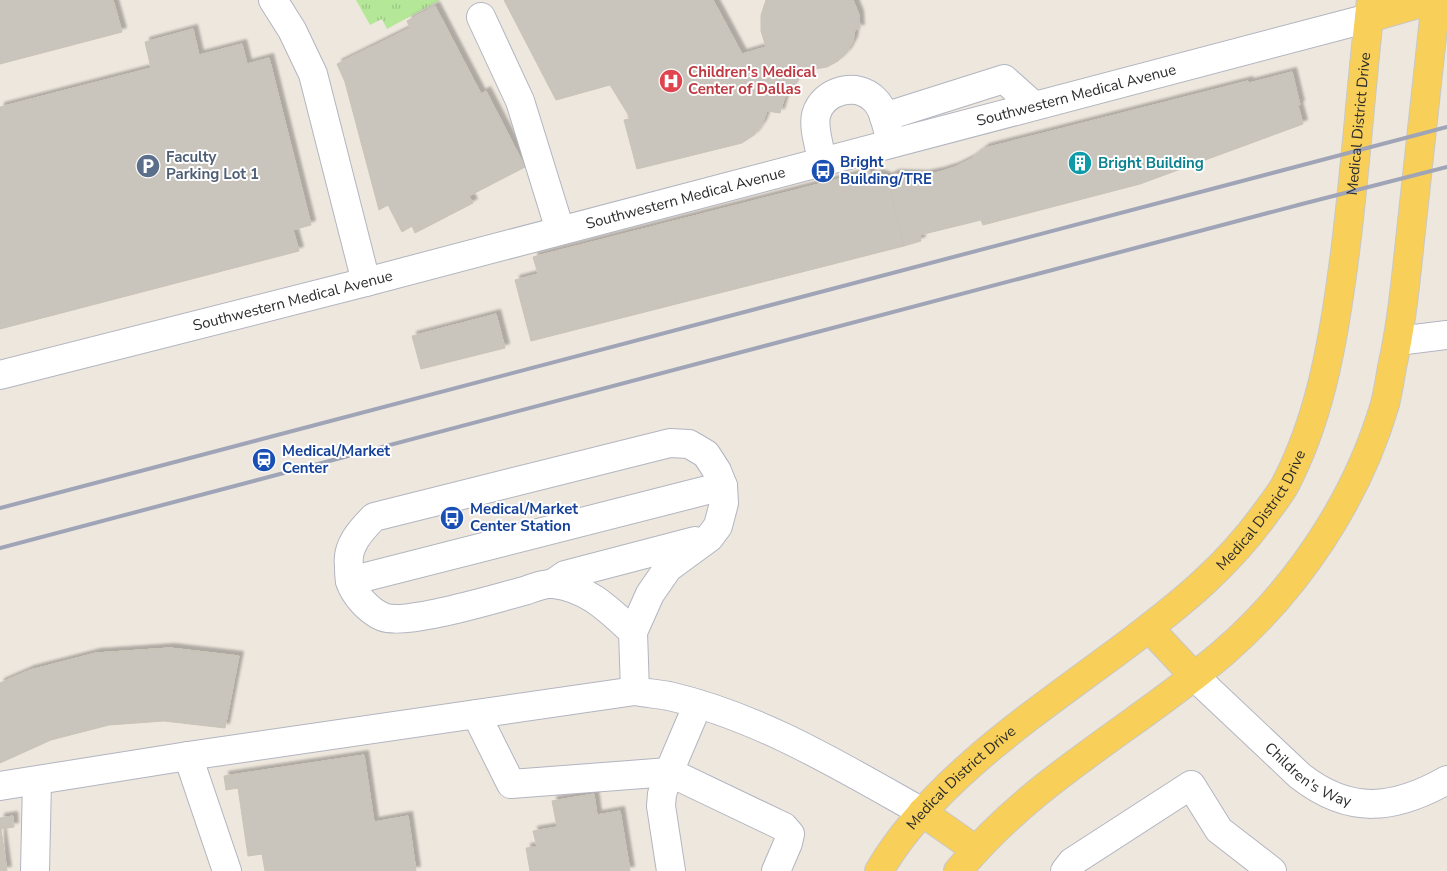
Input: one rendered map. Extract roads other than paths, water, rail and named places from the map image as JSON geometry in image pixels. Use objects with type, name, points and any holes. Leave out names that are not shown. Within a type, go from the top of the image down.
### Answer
[{"type":"main road","points":[[1370,9],[1432,0]]},
{"type":"main road","points":[[958,871],[1020,806],[1224,652],[1263,614],[1304,565],[1338,513],[1363,465],[1385,403],[1398,341],[1436,0]]},
{"type":"main road","name":"Medical District Drive","points":[[879,871],[886,858],[922,812],[973,763],[1184,601],[1216,572],[1250,535],[1284,487],[1304,445],[1315,415],[1328,364],[1349,226],[1370,9]]},
{"type":"main road","points":[[1149,628],[1194,676]]},
{"type":"main road","points":[[922,812],[976,850]]},
{"type":"street","points":[[273,0],[292,30],[313,74],[366,282]]},
{"type":"street","name":"Southwestern Medical Avenue","points":[[0,374],[366,282],[1033,105],[1370,9]]},
{"type":"street","points":[[481,17],[520,101],[560,230]]},
{"type":"street","points":[[884,117],[1004,79],[1033,105]]},
{"type":"street","points":[[822,161],[816,116],[827,98],[836,92],[858,90],[868,94],[876,101],[882,110],[891,142]]},
{"type":"street","points":[[1398,341],[1447,335]]},
{"type":"street","points":[[635,691],[633,632],[650,594],[668,568],[708,538],[718,526],[724,503],[723,486],[717,471],[706,454],[689,444],[670,443],[374,517],[361,529],[351,547],[348,562],[350,581],[356,594],[368,607],[383,617],[399,619],[423,616],[552,584],[565,575],[708,538]]},
{"type":"street","points":[[350,581],[723,486]]},
{"type":"street","points":[[552,584],[579,590],[605,607],[633,632]]},
{"type":"street","name":"Children's Way","points":[[1194,676],[1300,776],[1314,787],[1331,796],[1351,803],[1379,804],[1403,800],[1427,791],[1447,780]]},
{"type":"street","points":[[0,786],[188,756],[635,691],[668,696],[698,704],[774,732],[922,812]]},
{"type":"street","points":[[671,871],[661,806],[662,794],[669,772],[698,704]]},
{"type":"street","points":[[476,714],[511,784],[669,772],[784,827],[790,834],[776,871]]},
{"type":"street","points":[[188,756],[227,871]]},
{"type":"street","points":[[35,871],[37,781]]},
{"type":"street","points":[[1065,871],[1072,862],[1191,785],[1219,830],[1248,861],[1272,871]]},
{"type":"railway","points":[[0,508],[1447,127]]},
{"type":"railway","points":[[0,548],[1447,167]]},
{"type":"place","name":"Children's Medical Center of Dallas","points":[[671,81]]},
{"type":"place","name":"Bright Building","points":[[1080,163]]},
{"type":"place","name":"Faculty Parking Lot 1","points":[[148,166]]},
{"type":"place","name":"Bright Building/TRE","points":[[823,171]]},
{"type":"place","name":"Medical/Market Center","points":[[264,460]]},
{"type":"place","name":"Medical/Market Center Station","points":[[452,518]]}]
